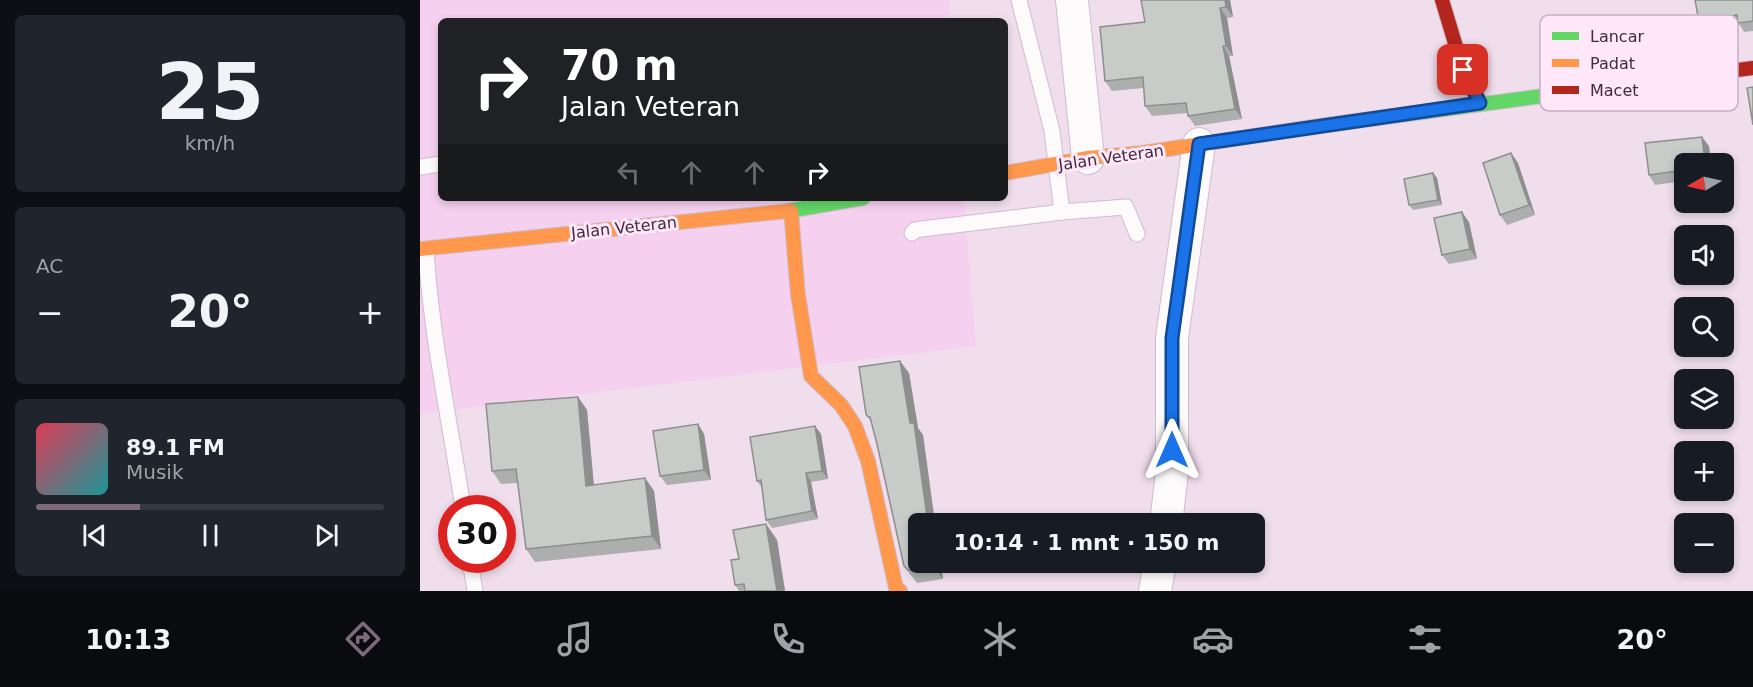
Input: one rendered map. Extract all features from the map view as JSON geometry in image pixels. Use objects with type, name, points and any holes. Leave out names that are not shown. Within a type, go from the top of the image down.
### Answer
[{"type":"main road","points":[[1442,0],[1463,70],[1480,103]]},
{"type":"main road","name":"Jalan Veteran","points":[[1738,70],[1753,68]]},
{"type":"main road","name":"Jalan Veteran","points":[[1008,172],[1088,158],[1142,153],[1540,95]]},
{"type":"main road","name":"Jalan Veteran","points":[[423,249],[790,211],[846,201]]},
{"type":"main road","points":[[790,211],[798,295],[811,376],[841,405],[855,426],[868,461],[896,588],[900,591]]},
{"type":"street","points":[[1072,0],[1088,158]]},
{"type":"street","points":[[1167,513],[1172,472],[1172,338],[1199,144]]},
{"type":"street","points":[[1155,591],[1158,573]]},
{"type":"lane","points":[[1019,0],[1052,131],[1062,212]]},
{"type":"lane","points":[[420,167],[438,164]]},
{"type":"lane","points":[[912,233],[922,229],[1121,206],[1126,207],[1137,234]]},
{"type":"lane","points":[[423,249],[461,495]]},
{"type":"lane","points":[[472,573],[475,591]]},
{"type":"shaded area","points":[[420,0],[949,0],[950,18],[438,18],[438,201],[964,201],[976,346],[420,414]]},
{"type":"building","points":[[1141,0],[1225,0],[1226,7],[1220,8],[1226,46],[1223,46],[1235,109],[1188,116],[1186,103],[1145,106],[1143,77],[1105,81],[1100,27],[1145,22]]},
{"type":"building","points":[[1695,0],[1753,0],[1753,21],[1738,23],[1738,15],[1698,15]]},
{"type":"building","points":[[1753,87],[1753,125],[1747,88]]},
{"type":"building","points":[[1702,137],[1704,153],[1674,153],[1674,171],[1649,175],[1645,143]]},
{"type":"building","points":[[1511,153],[1529,205],[1500,215],[1483,163]]},
{"type":"building","points":[[1433,173],[1438,200],[1409,205],[1404,179]]},
{"type":"building","points":[[1462,212],[1470,249],[1442,255],[1434,218]]},
{"type":"building","points":[[900,361],[910,423],[914,423],[926,513],[908,513],[908,570],[904,566],[870,417],[866,414],[859,367]]},
{"type":"building","points":[[578,397],[586,486],[645,478],[652,536],[526,549],[516,469],[492,471],[486,404]]},
{"type":"building","points":[[698,424],[704,470],[660,476],[653,431]]},
{"type":"building","points":[[815,426],[822,471],[806,473],[812,511],[766,520],[761,480],[757,481],[750,437]]},
{"type":"building","points":[[766,524],[777,591],[745,591],[744,584],[735,585],[731,560],[739,559],[733,530]]},
{"type":"traffic: fast","points":[[1326,125],[1540,96]]},
{"type":"traffic: fast","points":[[788,211],[846,201]]},
{"type":"traffic: slow","points":[[1008,172],[1088,158],[1142,153],[1326,125]]},
{"type":"traffic: slow","points":[[420,249],[788,211]]},
{"type":"traffic: slow","points":[[791,211],[798,295],[811,376],[841,405],[855,426],[868,461],[896,588],[900,591]]},
{"type":"traffic: jam","points":[[1442,0],[1463,70],[1480,103]]},
{"type":"traffic: jam","points":[[1738,70],[1753,68]]},
{"type":"route","points":[[1172,450],[1172,338],[1199,144],[1480,103],[1463,70]]}]
